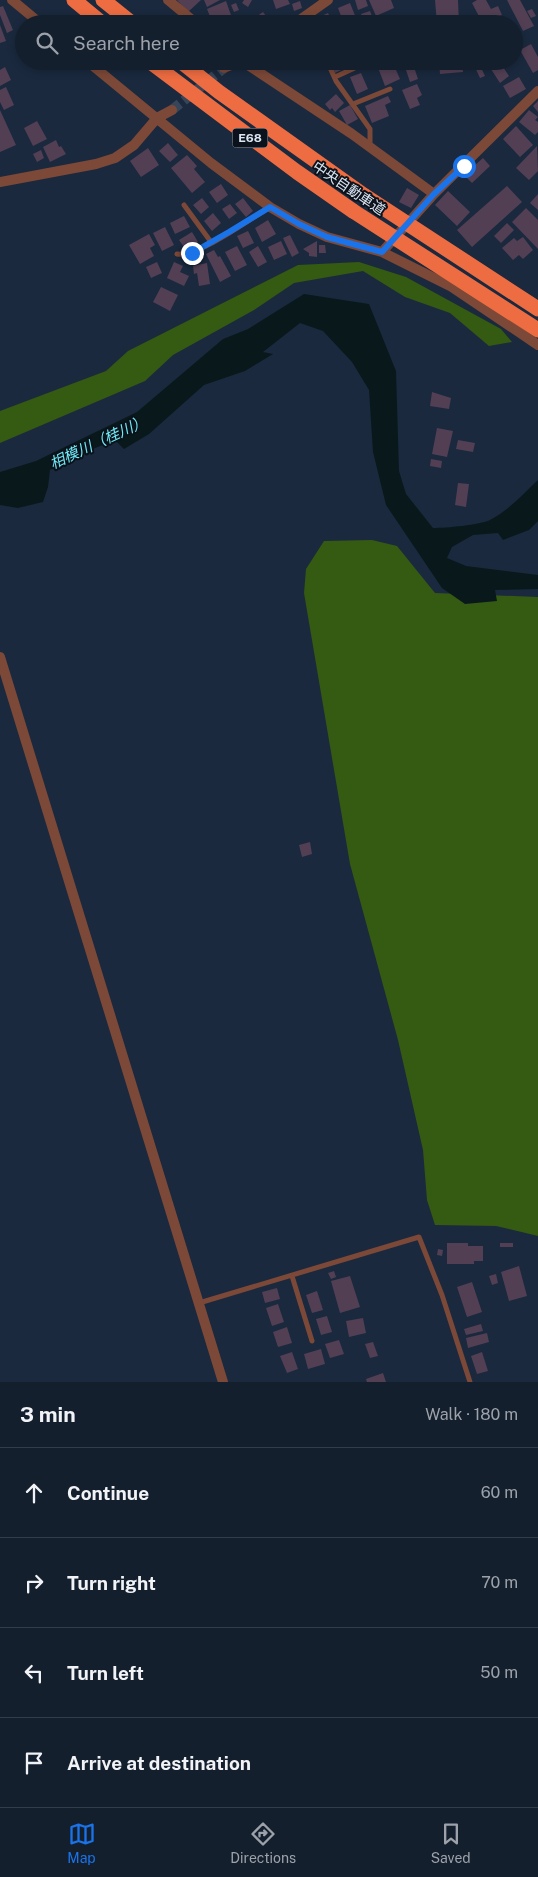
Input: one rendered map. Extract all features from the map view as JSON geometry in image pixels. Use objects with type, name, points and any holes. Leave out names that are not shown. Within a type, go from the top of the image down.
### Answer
[{"type":"highway","points":[[74,0],[92,15]]},
{"type":"highway","points":[[104,0],[122,15]]},
{"type":"highway","name":"中央自動車道","points":[[161,70],[297,172],[353,211],[538,330]]},
{"type":"highway","name":"中央自動車道","points":[[191,70],[219,92],[365,196],[538,309]]},
{"type":"street","points":[[12,0],[30,15]]},
{"type":"street","points":[[168,0],[186,15]]},
{"type":"street","points":[[312,15],[328,0]]},
{"type":"street","points":[[98,70],[211,163],[270,207],[299,224],[327,237],[382,252],[452,287],[538,345]]},
{"type":"street","points":[[254,70],[370,147],[434,194]]},
{"type":"street","points":[[382,252],[434,194],[538,91]]},
{"type":"street","points":[[0,182],[96,164],[115,158],[134,145],[157,118],[172,110]]},
{"type":"street","points":[[0,657],[223,1382]]},
{"type":"lane","points":[[332,70],[370,129],[370,147]]},
{"type":"lane","points":[[335,77],[350,70]]},
{"type":"lane","points":[[353,104],[390,89]]},
{"type":"lane","points":[[184,205],[211,242]]},
{"type":"lane","points":[[177,254],[192,253],[270,207]]},
{"type":"lane","points":[[199,1303],[419,1237],[442,1295],[470,1382]]},
{"type":"lane","points":[[292,1276],[312,1340]]},
{"type":"green space","points":[[359,262],[406,277],[501,329],[512,342],[489,346],[450,313],[405,297],[363,271],[294,283],[254,310],[173,355],[145,381],[0,443],[0,411],[106,371],[128,351],[298,265]]},
{"type":"green space","points":[[372,540],[397,546],[435,593],[538,597],[538,1236],[496,1226],[435,1225],[427,1200],[423,1150],[398,1040],[350,864],[304,593],[306,569],[324,541]]},
{"type":"water","name":"相模川（桂川）","points":[[304,294],[369,304],[396,371],[399,471],[406,494],[433,528],[471,525],[490,520],[510,507],[538,480],[538,521],[529,530],[503,540],[498,533],[473,535],[452,547],[447,558],[466,566],[538,575],[538,589],[495,590],[497,601],[465,604],[442,588],[386,505],[373,452],[369,390],[352,362],[323,331],[300,323],[263,352],[273,354],[245,371],[204,385],[149,434],[124,449],[115,440],[50,470],[48,487],[43,502],[18,508],[0,505],[0,472],[36,461],[137,412],[223,339],[248,329]]},
{"type":"building","points":[[177,0],[201,0],[188,12]]},
{"type":"building","points":[[204,0],[220,0],[207,7]]},
{"type":"building","points":[[244,0],[252,0],[248,7],[242,3]]},
{"type":"building","points":[[273,0],[288,0],[290,4],[276,9]]},
{"type":"building","points":[[355,0],[366,0],[368,6],[358,10]]},
{"type":"building","points":[[369,0],[391,0],[394,8],[376,15]]},
{"type":"building","points":[[435,0],[458,0],[459,15],[436,15]]},
{"type":"building","points":[[477,0],[486,0],[491,9],[498,6],[502,15],[478,15],[472,3]]},
{"type":"building","points":[[507,0],[520,0],[534,26],[523,31],[523,15],[515,15]]},
{"type":"building","points":[[226,1],[231,15],[209,15],[207,9]]},
{"type":"building","points":[[300,1],[302,8],[294,11],[292,4]]},
{"type":"building","points":[[236,3],[239,10],[234,12],[231,5]]},
{"type":"building","points":[[350,3],[355,15],[341,15],[338,8]]},
{"type":"building","points":[[3,6],[13,30],[7,33],[0,15],[0,7]]},
{"type":"building","points":[[532,9],[536,16],[531,18],[527,11]]},
{"type":"building","points":[[370,11],[372,15],[361,15]]},
{"type":"building","points":[[0,25],[6,41],[0,43]]},
{"type":"building","points":[[531,44],[538,57],[538,70],[533,73],[523,55],[523,48]]},
{"type":"building","points":[[5,67],[11,80],[0,86],[0,70]]},
{"type":"building","points":[[379,70],[396,70],[400,79],[385,86]]},
{"type":"building","points":[[406,70],[415,70],[418,79],[410,82]]},
{"type":"building","points":[[440,70],[463,70],[463,72],[440,74]]},
{"type":"building","points":[[476,70],[482,70],[485,76],[480,78]]},
{"type":"building","points":[[492,70],[505,70],[509,76],[500,83]]},
{"type":"building","points":[[361,73],[368,89],[357,94],[350,77]]},
{"type":"building","points":[[519,77],[526,89],[510,98],[503,86]]},
{"type":"building","points":[[417,84],[422,95],[417,98],[420,105],[410,109],[402,90]]},
{"type":"building","points":[[6,87],[14,105],[4,110],[0,102],[0,90]]},
{"type":"building","points":[[336,94],[344,103],[335,112],[332,108],[330,110],[325,104]]},
{"type":"building","points":[[388,96],[391,102],[385,105],[389,116],[372,123],[365,106]]},
{"type":"building","points":[[538,101],[538,112],[533,106]]},
{"type":"building","points":[[350,105],[358,119],[347,125],[339,111]]},
{"type":"building","points":[[0,110],[16,145],[0,152]]},
{"type":"building","points":[[529,110],[538,117],[535,120],[538,122],[538,132],[535,135],[519,122]]},
{"type":"building","points":[[37,121],[47,139],[33,146],[24,128]]},
{"type":"building","points":[[516,126],[533,145],[520,157],[503,139]]},
{"type":"building","points":[[56,140],[59,147],[61,146],[66,154],[50,162],[43,147]]},
{"type":"building","points":[[168,143],[178,155],[170,162],[159,151]]},
{"type":"building","points":[[537,146],[538,171],[529,180],[516,168]]},
{"type":"building","points":[[148,148],[159,165],[141,177],[130,161]]},
{"type":"building","points":[[41,150],[44,158],[37,162],[33,154]]},
{"type":"building","points":[[187,155],[197,166],[194,169],[205,182],[192,193],[171,168]]},
{"type":"building","points":[[483,158],[490,166],[472,183],[464,175]]},
{"type":"building","points":[[221,184],[228,195],[217,203],[209,192]]},
{"type":"building","points":[[507,186],[522,202],[472,247],[457,230]]},
{"type":"building","points":[[407,188],[419,195],[411,208],[399,202]]},
{"type":"building","points":[[448,191],[470,212],[457,226],[435,205]]},
{"type":"building","points":[[538,194],[538,210],[530,203]]},
{"type":"building","points":[[202,198],[209,207],[201,214],[193,205]]},
{"type":"building","points":[[243,198],[253,211],[246,217],[235,204]]},
{"type":"building","points":[[230,204],[237,213],[229,219],[222,209]]},
{"type":"building","points":[[526,208],[538,220],[538,249],[512,222]]},
{"type":"building","points":[[213,213],[221,223],[212,231],[204,221]]},
{"type":"building","points":[[184,216],[190,227],[175,234],[170,223]]},
{"type":"building","points":[[268,220],[276,234],[262,242],[255,228]]},
{"type":"building","points":[[507,223],[514,230],[501,243],[494,236]]},
{"type":"building","points":[[165,227],[174,245],[162,251],[153,233]]},
{"type":"building","points":[[248,231],[254,243],[243,248],[237,236]]},
{"type":"building","points":[[192,232],[198,242],[186,250],[179,240]]},
{"type":"building","points":[[149,234],[155,245],[150,248],[154,256],[140,264],[129,245]]},
{"type":"building","points":[[290,235],[299,253],[292,257],[283,238]]},
{"type":"building","points":[[523,237],[533,250],[523,259],[519,255],[513,260],[502,248],[514,238],[517,241]]},
{"type":"building","points":[[281,241],[287,254],[274,260],[268,247]]},
{"type":"building","points":[[317,241],[317,257],[309,256],[309,253],[303,249]]},
{"type":"building","points":[[319,245],[325,245],[326,253],[319,253]]},
{"type":"building","points":[[237,246],[247,265],[235,271],[225,252]]},
{"type":"building","points":[[258,246],[267,262],[258,267],[249,252]]},
{"type":"building","points":[[214,250],[218,257],[220,256],[231,276],[220,282],[206,254]]},
{"type":"building","points":[[157,262],[162,273],[151,278],[146,267]]},
{"type":"building","points":[[174,262],[183,266],[180,272],[189,276],[184,286],[167,278]]},
{"type":"building","points":[[207,263],[210,284],[199,286],[197,273],[194,274],[193,266]]},
{"type":"building","points":[[161,287],[178,295],[170,311],[153,302]]},
{"type":"building","points":[[432,392],[451,398],[449,409],[430,406]]},
{"type":"building","points":[[437,428],[453,431],[447,457],[432,454]]},
{"type":"building","points":[[458,440],[475,443],[473,452],[456,449]]},
{"type":"building","points":[[431,459],[442,461],[441,468],[430,466]]},
{"type":"building","points":[[458,483],[469,484],[466,507],[455,505]]},
{"type":"building","points":[[310,842],[312,854],[302,857],[299,845]]},
{"type":"building","points":[[447,1243],[468,1243],[468,1246],[483,1246],[483,1261],[474,1261],[474,1264],[447,1264]]},
{"type":"building","points":[[500,1243],[513,1243],[513,1247],[500,1247]]},
{"type":"building","points":[[438,1249],[443,1250],[442,1256],[437,1255]]},
{"type":"building","points":[[519,1266],[527,1296],[509,1301],[501,1272]]},
{"type":"building","points":[[334,1271],[336,1277],[331,1279],[328,1273]]},
{"type":"building","points":[[496,1274],[498,1283],[492,1285],[489,1276]]},
{"type":"building","points":[[350,1276],[360,1307],[340,1313],[331,1281]]},
{"type":"building","points":[[472,1282],[482,1312],[467,1317],[457,1287]]},
{"type":"building","points":[[277,1288],[280,1299],[265,1303],[262,1292]]},
{"type":"building","points":[[317,1291],[323,1310],[312,1313],[306,1295]]},
{"type":"building","points":[[278,1304],[284,1322],[272,1326],[266,1308]]},
{"type":"building","points":[[327,1316],[332,1332],[321,1335],[316,1319]]},
{"type":"building","points":[[363,1318],[366,1333],[349,1337],[346,1321]]},
{"type":"building","points":[[481,1324],[483,1331],[466,1335],[464,1329]]},
{"type":"building","points":[[287,1327],[292,1343],[278,1347],[273,1332]]},
{"type":"building","points":[[487,1333],[489,1342],[468,1348],[466,1338]]},
{"type":"building","points":[[339,1340],[344,1354],[330,1358],[325,1344]]},
{"type":"building","points":[[373,1342],[378,1356],[370,1358],[365,1344]]},
{"type":"building","points":[[321,1349],[325,1364],[308,1369],[304,1354]]},
{"type":"building","points":[[292,1352],[298,1369],[287,1373],[280,1356]]},
{"type":"building","points":[[482,1352],[488,1371],[477,1374],[471,1356]]},
{"type":"building","points":[[383,1373],[386,1382],[367,1382],[366,1379]]},
{"type":"tunnel","points":[[172,110],[222,70]]},
{"type":"route","points":[[192,253],[270,207],[299,224],[327,237],[382,252],[434,194],[464,166]]}]
